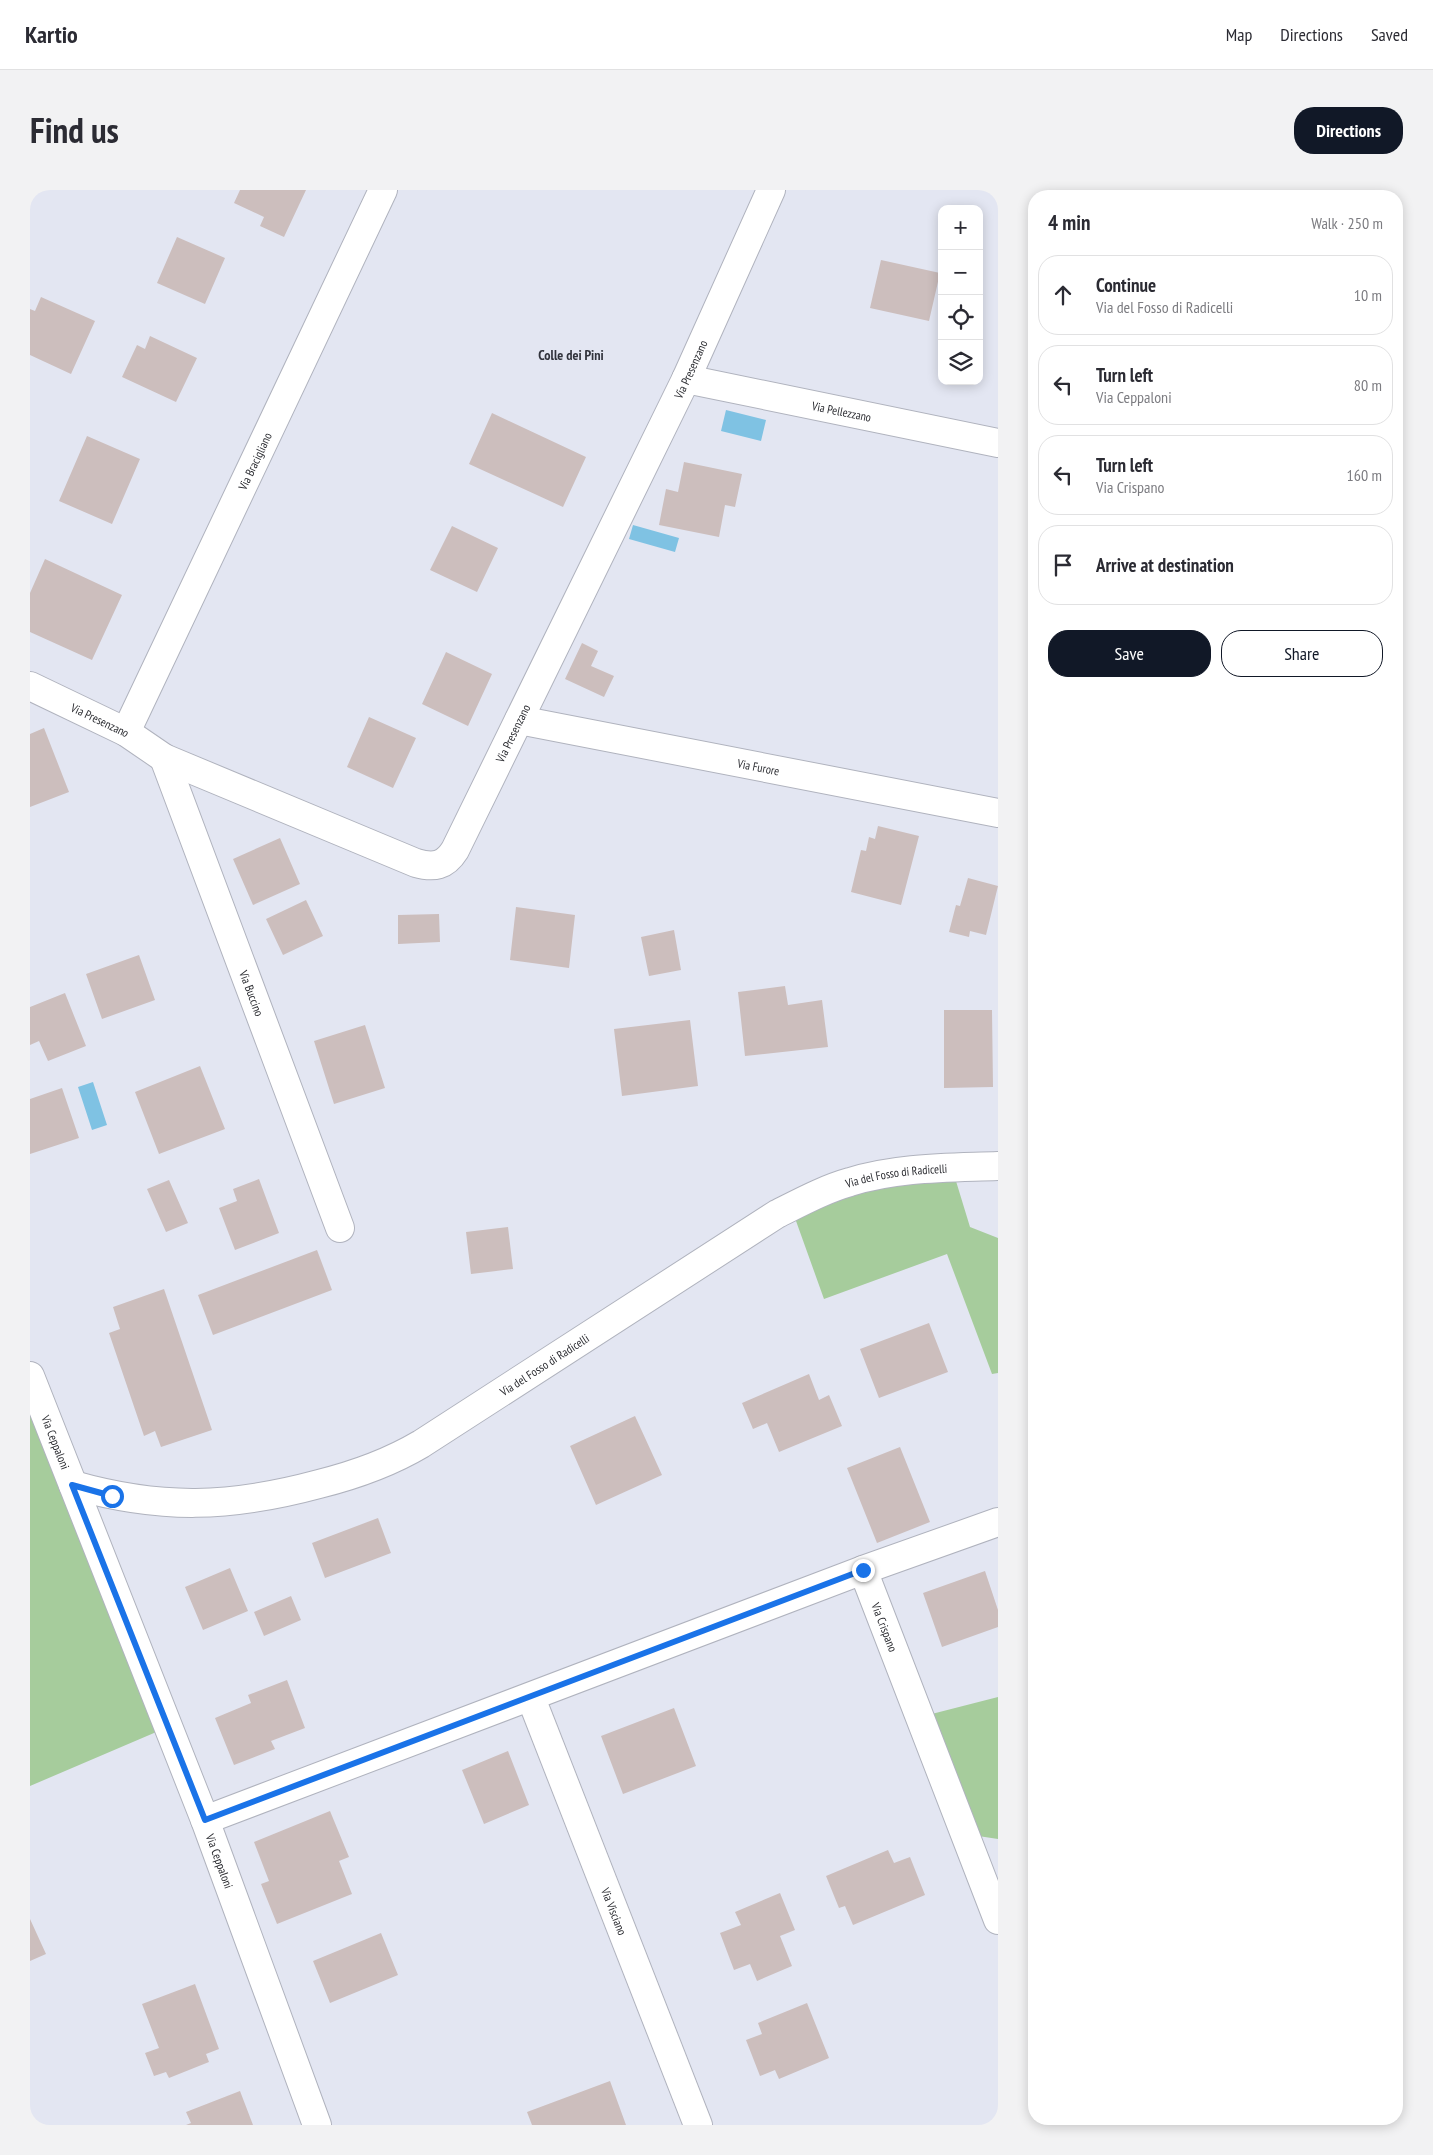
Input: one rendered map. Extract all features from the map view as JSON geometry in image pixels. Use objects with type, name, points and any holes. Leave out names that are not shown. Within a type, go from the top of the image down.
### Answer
[{"type":"street","name":"Via Bracigliano","points":[[126,732],[383,190]]},
{"type":"street","name":"Via Presenzano","points":[[30,686],[126,732],[164,758],[416,863],[439,866],[446,862],[456,850],[686,379],[771,190]]},
{"type":"street","name":"Via Pellezzano","points":[[686,379],[998,443]]},
{"type":"street","name":"Via Furore","points":[[519,720],[998,813]]},
{"type":"street","name":"Via Buccino","points":[[164,758],[340,1228]]},
{"type":"street","name":"Via del Fosso di Radicelli","points":[[72,1485],[133,1500],[198,1504],[266,1497],[363,1472],[421,1444],[777,1214],[836,1186],[864,1178],[914,1170],[998,1166]]},
{"type":"street","name":"Via Ceppaloni","points":[[30,1376],[205,1820],[317,2125]]},
{"type":"street","points":[[205,1820],[863,1570],[998,1522]]},
{"type":"street","name":"Via Crispano","points":[[863,1570],[998,1920]]},
{"type":"street","name":"Via Visciano","points":[[530,1698],[698,2125]]},
{"type":"green space","points":[[952,1168],[970,1227],[998,1238],[998,1373],[992,1374],[947,1254],[824,1299],[791,1207]]},
{"type":"green space","points":[[30,1376],[168,1727],[30,1786]]},
{"type":"green space","points":[[998,1697],[998,1839],[965,1834],[920,1717]]},
{"type":"water","points":[[726,410],[766,420],[761,441],[721,431]]},
{"type":"water","points":[[633,525],[679,538],[675,552],[629,539]]},
{"type":"water","points":[[93,1082],[107,1125],[92,1130],[78,1087]]},
{"type":"building","points":[[240,190],[306,190],[284,237],[260,226],[264,217],[234,203]]},
{"type":"building","points":[[177,237],[225,258],[205,304],[157,283]]},
{"type":"building","points":[[881,260],[938,273],[938,282],[929,321],[870,308]]},
{"type":"building","points":[[41,297],[95,321],[71,374],[30,355],[30,309],[35,311]]},
{"type":"building","points":[[150,336],[197,358],[176,402],[122,377],[137,345],[145,349]]},
{"type":"building","points":[[492,413],[586,457],[563,507],[469,464]]},
{"type":"building","points":[[87,436],[140,459],[112,524],[59,501]]},
{"type":"building","points":[[684,462],[742,474],[735,507],[725,505],[719,537],[659,525],[666,489],[678,492]]},
{"type":"building","points":[[452,526],[498,548],[477,592],[430,570]]},
{"type":"building","points":[[45,559],[122,595],[92,660],[30,632],[30,593]]},
{"type":"building","points":[[582,643],[598,651],[591,666],[614,676],[604,697],[565,679]]},
{"type":"building","points":[[446,652],[492,674],[468,726],[422,704]]},
{"type":"building","points":[[369,717],[416,738],[393,788],[347,767]]},
{"type":"building","points":[[44,728],[69,792],[30,807],[30,734]]},
{"type":"building","points":[[878,826],[919,836],[901,905],[851,892],[861,850],[866,851],[869,837],[875,839]]},
{"type":"building","points":[[280,838],[300,884],[253,905],[233,859]]},
{"type":"building","points":[[968,878],[998,886],[986,935],[970,931],[969,937],[949,932],[956,905],[960,906]]},
{"type":"building","points":[[306,900],[323,936],[283,955],[266,919]]},
{"type":"building","points":[[516,907],[575,915],[569,968],[510,960]]},
{"type":"building","points":[[439,914],[440,942],[398,944],[398,915]]},
{"type":"building","points":[[674,930],[681,970],[649,976],[641,937]]},
{"type":"building","points":[[139,955],[155,1000],[102,1019],[86,974]]},
{"type":"building","points":[[785,986],[788,1005],[822,1000],[828,1047],[745,1056],[738,992]]},
{"type":"building","points":[[65,993],[86,1046],[48,1061],[39,1041],[30,1045],[30,1007]]},
{"type":"building","points":[[944,1010],[992,1010],[993,1087],[944,1088]]},
{"type":"building","points":[[690,1020],[698,1086],[622,1096],[614,1029]]},
{"type":"building","points":[[365,1025],[385,1088],[334,1104],[314,1041]]},
{"type":"building","points":[[200,1066],[225,1129],[159,1154],[135,1092]]},
{"type":"building","points":[[62,1088],[79,1138],[30,1154],[30,1099]]},
{"type":"building","points":[[259,1179],[279,1233],[235,1250],[219,1208],[237,1201],[233,1189]]},
{"type":"building","points":[[169,1180],[188,1223],[166,1232],[147,1189]]},
{"type":"building","points":[[508,1227],[513,1269],[471,1274],[466,1232]]},
{"type":"building","points":[[317,1250],[332,1290],[213,1335],[198,1295]]},
{"type":"building","points":[[164,1289],[212,1430],[161,1447],[155,1431],[144,1436],[109,1333],[120,1329],[113,1307]]},
{"type":"building","points":[[929,1323],[948,1372],[879,1398],[860,1349]]},
{"type":"building","points":[[809,1374],[819,1400],[829,1395],[842,1426],[779,1452],[767,1423],[753,1429],[742,1403]]},
{"type":"building","points":[[635,1416],[662,1475],[596,1505],[570,1446]]},
{"type":"building","points":[[900,1447],[930,1522],[877,1543],[847,1468]]},
{"type":"building","points":[[378,1518],[391,1553],[325,1578],[312,1543]]},
{"type":"building","points":[[230,1568],[248,1611],[203,1630],[185,1587]]},
{"type":"building","points":[[985,1571],[998,1610],[998,1627],[942,1647],[923,1593]]},
{"type":"building","points":[[291,1596],[301,1620],[264,1636],[254,1612]]},
{"type":"building","points":[[287,1680],[305,1728],[271,1741],[275,1749],[234,1765],[215,1718],[251,1703],[248,1695]]},
{"type":"building","points":[[674,1708],[696,1766],[623,1794],[601,1736]]},
{"type":"building","points":[[508,1751],[529,1805],[484,1824],[462,1770]]},
{"type":"building","points":[[330,1811],[349,1857],[339,1861],[352,1894],[277,1924],[261,1884],[269,1881],[254,1842]]},
{"type":"building","points":[[888,1850],[894,1863],[910,1857],[925,1895],[853,1925],[845,1906],[839,1908],[826,1876]]},
{"type":"building","points":[[780,1893],[795,1930],[780,1936],[792,1966],[757,1981],[750,1964],[734,1970],[720,1933],[741,1925],[735,1912]]},
{"type":"building","points":[[30,1919],[46,1954],[30,1961]]},
{"type":"building","points":[[381,1933],[398,1975],[330,2003],[313,1961]]},
{"type":"building","points":[[195,1984],[219,2049],[206,2054],[209,2062],[169,2078],[166,2072],[154,2076],[145,2053],[159,2048],[142,2004]]},
{"type":"building","points":[[807,2003],[829,2058],[779,2079],[775,2070],[760,2076],[746,2040],[762,2034],[758,2023]]},
{"type":"building","points":[[610,2081],[626,2125],[532,2125],[527,2112]]},
{"type":"building","points":[[240,2091],[253,2125],[186,2125],[191,2123],[186,2112]]},
{"type":"district","name":"Colle dei Pini","points":[[571,355]]},
{"type":"route","points":[[112,1496],[72,1485],[205,1820],[863,1570]]}]
